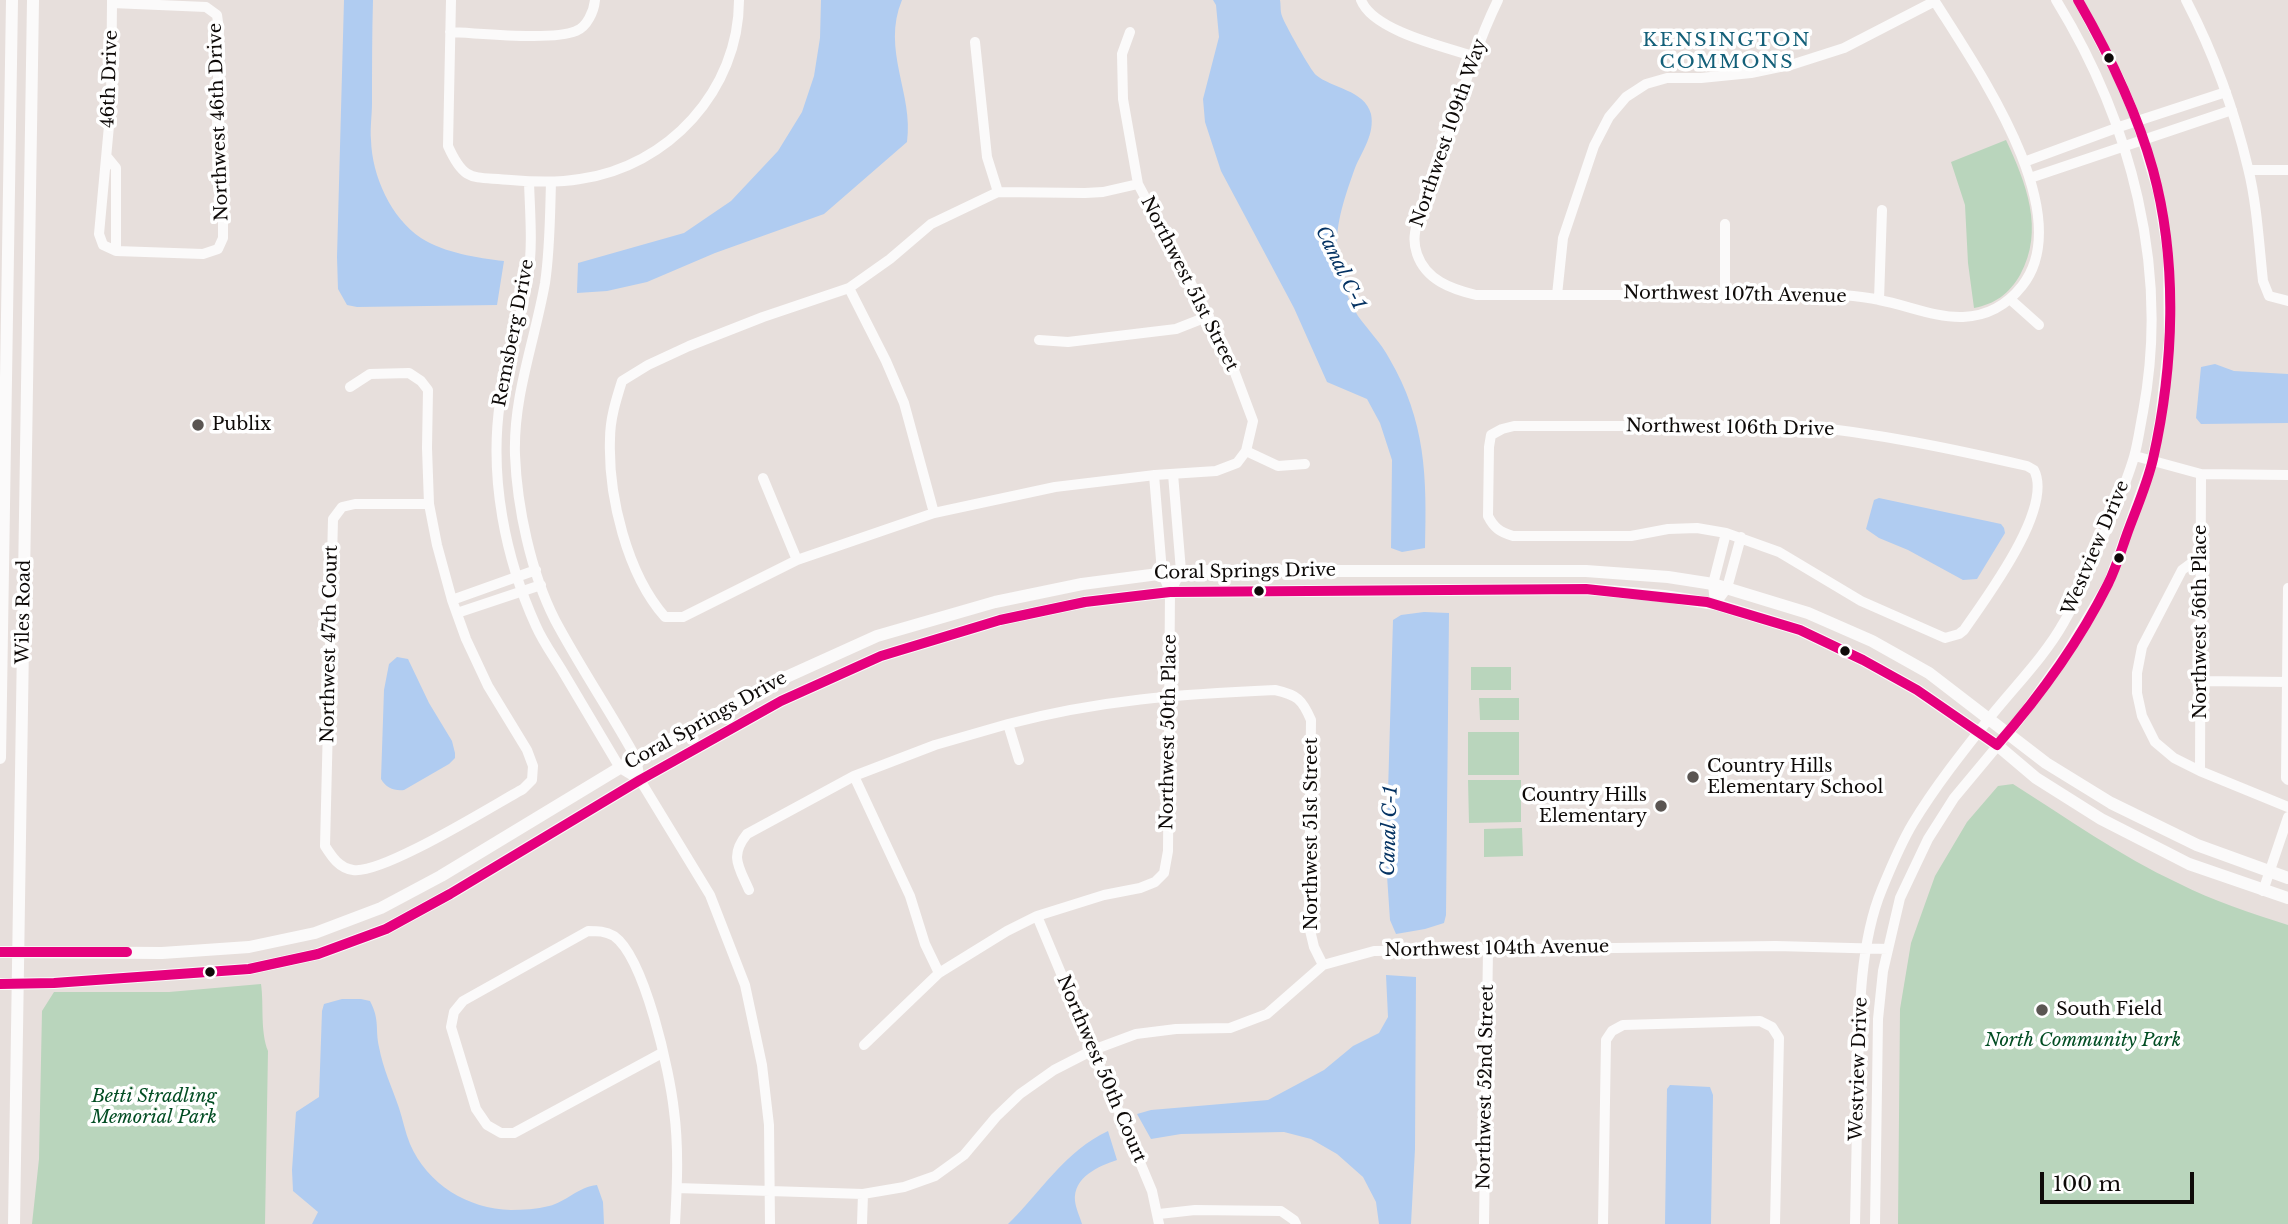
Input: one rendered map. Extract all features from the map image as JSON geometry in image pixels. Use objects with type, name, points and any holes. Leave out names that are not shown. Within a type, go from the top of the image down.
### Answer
[{"type":"main road","name":"Wiles Road","points":[[0,758],[12,0]]},
{"type":"main road","name":"Wiles Road","points":[[14,1224],[33,0]]},
{"type":"main road","name":"Coral Springs Drive","points":[[0,952],[162,953],[249,947],[315,933],[381,908],[441,876],[636,758],[773,683],[877,636],[995,603],[1082,584],[1181,571],[1586,571],[1668,577],[1713,584],[1808,613],[1872,641],[1929,673],[2046,763],[2111,803],[2197,845],[2288,878]]},
{"type":"main road","name":"Coral Springs Drive","points":[[0,984],[236,970],[318,954],[386,929],[781,701],[881,656],[1000,620],[1084,603],[1170,592],[1586,589],[1715,604],[1800,630],[1863,660],[1917,690],[1997,745],[2036,778],[2101,819],[2189,864],[2288,898]]},
{"type":"main road","points":[[287,939],[291,960]]},
{"type":"street","points":[[451,0],[448,146],[457,166],[470,176],[529,182],[582,179],[624,167],[657,150],[689,125],[716,90],[731,54],[739,0]]},
{"type":"street","points":[[450,32],[561,36],[579,31],[590,17],[596,0]]},
{"type":"street","points":[[1361,0],[1365,9],[1391,28],[1476,57]]},
{"type":"street","name":"Northwest 109th Way","points":[[1424,268],[1416,252],[1415,233],[1486,24],[1498,0]]},
{"type":"street","name":"Westview Drive","points":[[1855,1224],[1859,1011],[1866,948],[1880,892],[1908,833],[1939,785],[2065,621],[2089,573],[2135,456],[2147,392],[2152,322],[2144,230],[2135,187],[2119,127],[2085,52],[2056,0]]},
{"type":"street","name":"Westview Drive","points":[[1875,1224],[1878,1019],[1888,949],[1900,898],[1928,839],[1954,798],[2008,733],[2065,655],[2109,582],[2152,461],[2160,419],[2169,341],[2168,254],[2158,192],[2137,121],[2119,78],[2078,0]]},
{"type":"street","points":[[2186,0],[2208,43],[2227,92],[2249,170],[2263,281],[2269,296],[2288,301]]},
{"type":"street","points":[[1557,295],[1563,237],[1594,146],[1609,117],[1626,97],[1646,84],[1667,78],[1751,73],[1794,64],[1844,48],[1934,1],[1990,89],[2030,178],[2040,228],[2038,253],[2027,280],[2011,300],[2039,325]]},
{"type":"street","name":"46th Drive","points":[[107,157],[116,168],[116,251],[103,245],[99,234],[111,104],[112,2]]},
{"type":"street","name":"Northwest 46th Drive","points":[[112,2],[206,7],[217,15],[218,184],[223,212],[223,238],[218,249],[203,254],[116,251]]},
{"type":"street","name":"Northwest 51st Street","points":[[1130,32],[1122,54],[1123,100],[1138,184],[1226,349],[1253,421],[1246,451]]},
{"type":"street","points":[[975,43],[987,156],[998,192]]},
{"type":"street","points":[[2024,162],[2119,127],[2227,92]]},
{"type":"street","points":[[2030,178],[2232,110]]},
{"type":"street","points":[[2249,170],[2288,170]]},
{"type":"street","name":"Remsberg Drive","points":[[529,182],[531,228],[528,277],[506,363],[499,406],[496,454],[500,502],[516,577],[537,629],[620,768],[640,780]]},
{"type":"street","name":"Remsberg Drive","points":[[551,182],[545,281],[524,369],[515,454],[520,500],[536,570],[554,618],[636,758],[640,780],[710,895],[745,985],[762,1065],[769,1125],[770,1224]]},
{"type":"street","points":[[1138,184],[1085,193],[998,192],[930,224],[890,259],[849,288],[689,346],[648,365],[622,381],[614,406],[610,439],[613,480],[618,514],[635,568],[652,602],[665,617],[682,617],[797,560],[934,513],[1055,487],[1154,475],[1216,471],[1237,463],[1246,451],[1278,466],[1306,464]]},
{"type":"street","points":[[1879,300],[1882,210]]},
{"type":"street","points":[[1725,224],[1725,293]]},
{"type":"street","name":"Northwest 107th Avenue","points":[[1424,268],[1435,279],[1452,289],[1476,295],[1842,295],[1963,317],[1988,313],[2011,300]]},
{"type":"street","points":[[849,288],[904,403],[934,513]]},
{"type":"street","points":[[1039,340],[1068,342],[1176,329],[1209,316]]},
{"type":"street","points":[[350,387],[370,374],[409,373],[428,390],[426,448],[429,504],[437,545],[457,613],[541,585]]},
{"type":"street","name":"Northwest 106th Drive","points":[[1514,426],[1802,426],[1993,457],[2027,466],[2034,470],[2037,476],[2036,499],[2021,541],[1964,630],[1952,637],[1940,637],[1861,601],[1779,552],[1741,537],[1697,528],[1668,529],[1631,536],[1513,536],[1501,532],[1488,516],[1489,447],[1492,435],[1514,426]]},
{"type":"street","points":[[2135,456],[2201,474],[2288,475]]},
{"type":"street","points":[[1173,474],[1181,571]]},
{"type":"street","name":"Northwest 56th Place","points":[[2200,771],[2201,474]]},
{"type":"street","name":"Northwest 50th Place","points":[[1037,916],[1104,895],[1140,888],[1154,882],[1164,873],[1168,851],[1170,592],[1162,572],[1154,475]]},
{"type":"street","points":[[763,478],[797,560]]},
{"type":"street","name":"Northwest 47th Court","points":[[429,504],[355,503],[342,507],[333,519],[325,846],[333,859],[341,865],[354,870],[375,868],[397,859],[523,789],[532,780],[533,766],[527,750],[488,686],[457,613]]},
{"type":"street","points":[[1715,604],[1713,584],[1726,533]]},
{"type":"street","points":[[1715,604],[1727,588],[1741,537]]},
{"type":"street","points":[[2201,556],[2182,570],[2142,648],[2137,673],[2137,693],[2142,716],[2155,742],[2174,758],[2288,807]]},
{"type":"street","points":[[452,600],[536,570]]},
{"type":"street","name":"Northwest 50th Place","points":[[1170,592],[1181,571]]},
{"type":"street","points":[[2288,589],[2288,780]]},
{"type":"street","points":[[2201,681],[2287,682]]},
{"type":"street","name":"Northwest 51st Street","points":[[1170,695],[1275,690],[1290,693],[1304,703],[1311,720],[1309,926],[1314,947],[1323,965]]},
{"type":"street","points":[[749,890],[736,859],[737,846],[747,834],[853,776],[935,745],[1053,712],[1170,695]]},
{"type":"street","points":[[1008,724],[1018,760]]},
{"type":"street","points":[[853,776],[910,897],[925,944],[939,973]]},
{"type":"street","points":[[2263,891],[2288,817]]},
{"type":"street","points":[[864,1045],[939,973],[1007,931],[1037,916]]},
{"type":"street","name":"Northwest 50th Court","points":[[1037,916],[1152,1191],[1159,1219]]},
{"type":"street","points":[[662,1053],[514,1133],[501,1133],[487,1125],[476,1109],[451,1027],[454,1012],[463,1001],[588,931],[603,931],[616,938],[632,960],[653,1012],[662,1053],[674,1111],[677,1188],[675,1224]]},
{"type":"street","name":"Northwest 104th Avenue","points":[[677,1188],[863,1194],[904,1187],[935,1177],[964,1155],[996,1117],[1020,1094],[1054,1070],[1093,1050],[1136,1034],[1176,1029],[1230,1028],[1267,1014],[1323,965],[1374,951],[1776,946],[1888,949]]},
{"type":"street","name":"Northwest 52nd Street","points":[[1484,1224],[1488,950]]},
{"type":"street","points":[[1603,1224],[1606,1040],[1612,1031],[1623,1025],[1760,1021],[1772,1027],[1779,1038],[1775,1224]]},
{"type":"street","points":[[863,1194],[863,1224]]},
{"type":"street","points":[[1159,1219],[1195,1210],[1281,1211],[1295,1222]]},
{"type":"green space","points":[[2006,140],[2026,190],[2032,224],[2031,241],[2020,275],[2011,288],[1995,301],[1974,308],[1965,205],[1951,162]]},
{"type":"green space","points":[[1471,667],[1511,667],[1511,690],[1471,690]]},
{"type":"green space","points":[[1479,698],[1519,698],[1519,720],[1480,720]]},
{"type":"green space","points":[[1468,732],[1519,732],[1519,775],[1468,775]]},
{"type":"green space","points":[[1468,780],[1521,780],[1521,822],[1469,823]]},
{"type":"green space","name":"North Community Park","points":[[2013,784],[2156,872],[2218,901],[2288,925],[2288,1224],[1898,1224],[1900,1009],[1911,943],[1935,876],[1967,822],[1998,786]]},
{"type":"green space","points":[[1522,828],[1523,856],[1484,857],[1484,829]]},
{"type":"green space","name":"Betti Stradling Memorial Park","points":[[261,984],[263,1027],[268,1051],[265,1224],[32,1224],[39,1159],[42,1011],[54,992],[169,992]]},
{"type":"water","points":[[344,0],[373,0],[371,140],[375,168],[385,195],[410,230],[430,243],[451,251],[504,261],[497,305],[357,307],[347,305],[338,289]]},
{"type":"water","points":[[821,0],[902,0],[896,18],[895,37],[908,124],[907,142],[824,214],[715,253],[647,282],[607,291],[577,293],[578,263],[684,233],[731,201],[778,151],[802,112],[814,76],[820,38]]},
{"type":"water","points":[[1213,0],[1280,0],[1284,20],[1313,72],[1347,90],[1368,106],[1372,121],[1370,135],[1355,168],[1338,230],[1339,267],[1354,309],[1386,352],[1411,404],[1422,450],[1425,548],[1402,552],[1391,548],[1392,460],[1380,423],[1367,399],[1327,382],[1294,308],[1221,171],[1205,122],[1203,99],[1219,37],[1216,5]]},
{"type":"water","points":[[2215,364],[2234,371],[2288,374],[2288,423],[2201,424],[2196,418],[2201,367]]},
{"type":"water","points":[[1879,498],[2001,524],[2005,533],[1977,579],[1963,580],[1866,529],[1874,500]]},
{"type":"water","name":"Canal C-1","points":[[1449,613],[1446,915],[1444,923],[1396,934],[1390,920],[1386,861],[1393,620],[1401,615]]},
{"type":"water","points":[[397,657],[408,659],[429,703],[452,741],[455,753],[455,758],[449,764],[404,790],[388,787],[381,779],[384,690],[389,664]]},
{"type":"water","points":[[1386,975],[1416,977],[1415,1149],[1411,1224],[1379,1224],[1376,1202],[1363,1177],[1337,1154],[1311,1139],[1284,1132],[1181,1134],[1151,1139],[1137,1114],[1151,1110],[1268,1100],[1324,1070],[1353,1046],[1379,1033],[1388,1017]]},
{"type":"water","points":[[342,999],[370,1001],[376,1019],[383,1063],[408,1140],[417,1158],[438,1182],[451,1192],[479,1205],[511,1210],[549,1206],[597,1185],[603,1202],[604,1224],[312,1224],[318,1212],[293,1191],[296,1112],[319,1097],[322,1011],[324,1004]]},
{"type":"water","points":[[1670,1085],[1710,1087],[1713,1095],[1711,1224],[1665,1224],[1667,1089]]},
{"type":"water","points":[[1108,1131],[1117,1160],[1095,1169],[1078,1185],[1075,1201],[1082,1224],[1008,1224],[1066,1161],[1093,1139]]},
{"type":"transit line","points":[[0,984],[54,983],[249,969],[318,954],[386,929],[781,701],[881,656],[1000,620],[1085,602],[1170,592],[1586,589],[1707,602],[1800,630],[1863,660],[1917,690],[1997,745],[2058,668],[2097,606],[2111,578],[2151,469],[2165,388],[2169,351],[2170,277],[2161,205],[2146,147],[2130,104],[2111,61],[2078,0]]},
{"type":"transit line","points":[[0,952],[127,952]]},
{"type":"place","name":"Publix","points":[[198,425]]},
{"type":"place","name":"Country Hills Elementary School","points":[[1693,777]]},
{"type":"place","name":"Country Hills Elementary","points":[[1661,806]]},
{"type":"place","name":"South Field","points":[[2042,1010]]},
{"type":"district","name":"KENSINGTON COMMONS","points":[[1727,52]]}]
